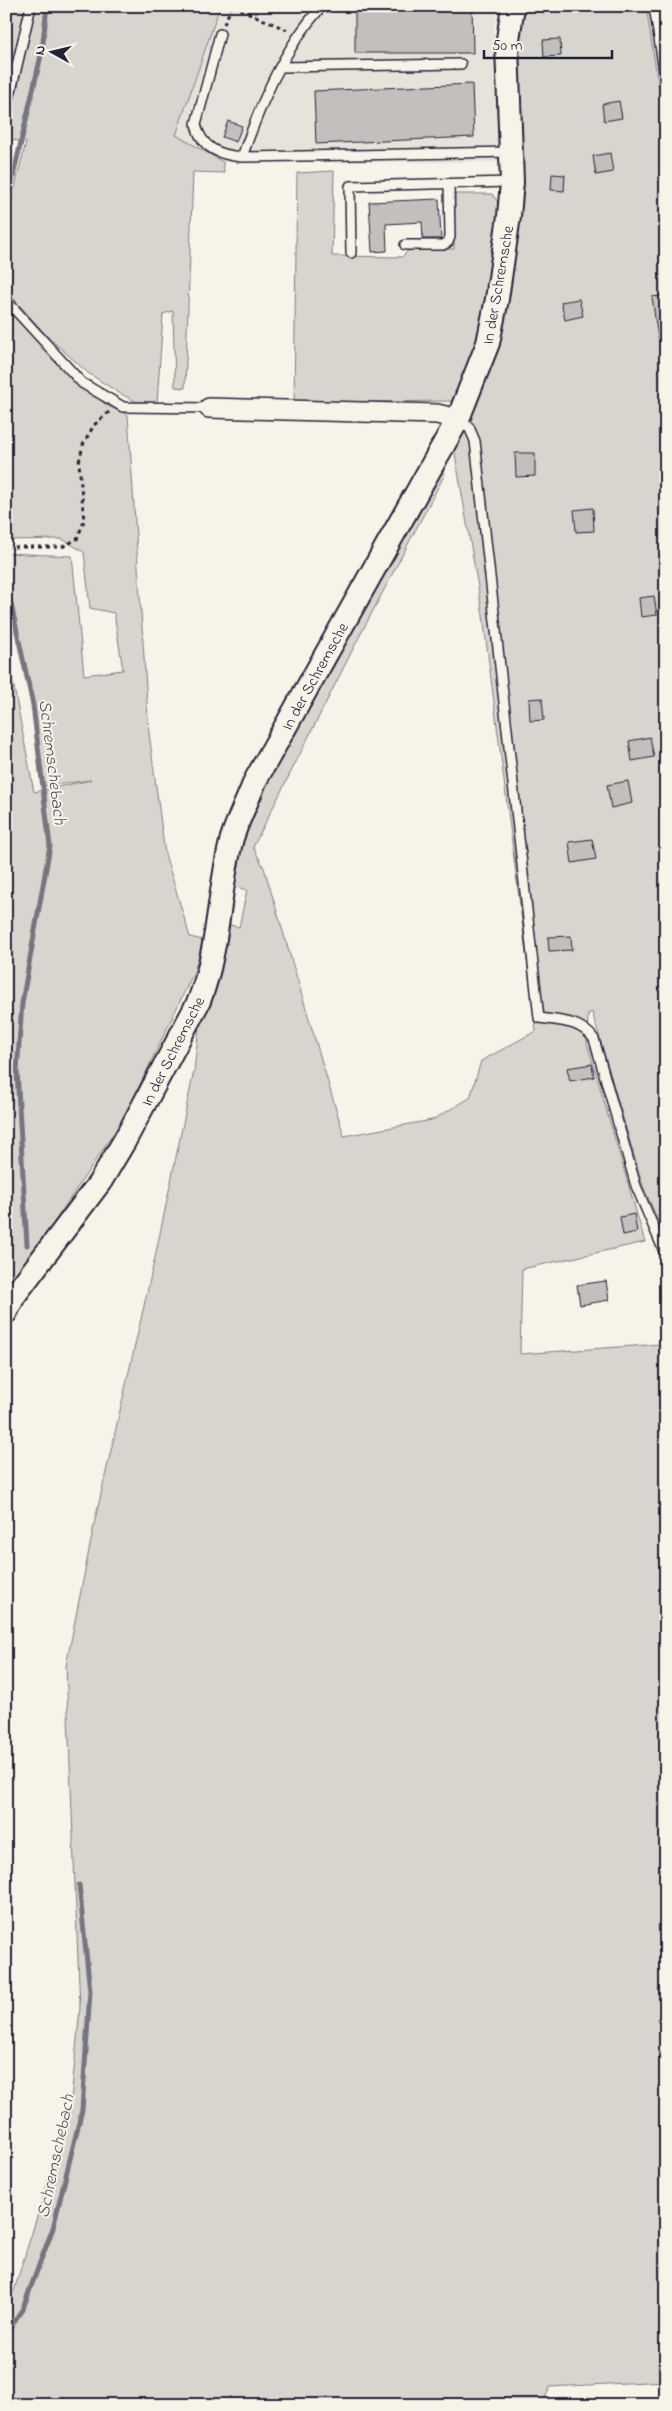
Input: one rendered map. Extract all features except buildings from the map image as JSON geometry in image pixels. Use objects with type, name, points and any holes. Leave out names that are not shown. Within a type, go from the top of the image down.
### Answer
[{"type":"street","name":"In der Schremsche","points":[[6,1312],[14,1296],[100,1182],[125,1140],[199,1001],[208,970],[232,838],[255,781],[458,419],[488,343],[497,298],[512,182],[507,46],[513,6]]},
{"type":"street","points":[[208,408],[438,414],[458,419]]},
{"type":"lane","points":[[6,112],[31,6]]},
{"type":"lane","points":[[242,157],[263,98],[300,36],[322,6]]},
{"type":"lane","points":[[654,6],[662,38],[666,84]]},
{"type":"lane","points":[[220,34],[196,124],[198,134],[208,148],[224,155],[242,157],[511,152]]},
{"type":"lane","points":[[281,67],[461,64]]},
{"type":"lane","points":[[351,253],[350,186],[512,182]]},
{"type":"lane","points":[[405,245],[443,245],[448,242],[450,237],[449,184]]},
{"type":"lane","points":[[6,300],[82,383],[123,407],[208,408]]},
{"type":"lane","points":[[458,419],[470,428],[475,441],[539,1018],[576,1023],[587,1030],[594,1039],[636,1186],[666,1256]]},
{"type":"path","points":[[220,34],[232,6],[300,36]]},
{"type":"path","points":[[6,547],[62,547],[77,538],[84,522],[79,462],[83,445],[94,425],[105,413],[123,407]]},
{"type":"shaded area","points":[[6,6],[220,6],[176,135],[223,162],[224,173],[193,172],[185,388],[175,387],[173,311],[163,314],[157,403],[137,402],[88,373],[46,335],[6,290],[6,222],[26,142],[6,139]]},
{"type":"shaded area","points":[[220,6],[499,6],[494,28],[499,162],[223,162],[176,135]]},
{"type":"shaded area","points":[[526,6],[646,6],[666,135],[666,1239],[643,1186],[592,1012],[588,1014],[587,1043],[645,1242],[522,1269],[520,1354],[661,1344],[663,1383],[666,1384],[666,2381],[550,2387],[542,2405],[6,2405],[6,2316],[70,2111],[80,2008],[66,1666],[95,1520],[154,1262],[194,1071],[200,1016],[225,924],[239,927],[247,890],[232,886],[239,842],[253,806],[435,470],[445,474],[357,641],[253,847],[264,868],[344,1136],[432,1120],[470,1098],[481,1061],[536,1031],[483,616],[455,454],[456,433],[499,342],[524,161],[516,77],[522,17]]},
{"type":"shaded area","points":[[646,6],[666,6],[666,135]]},
{"type":"shaded area","points":[[334,171],[332,256],[402,257],[410,249],[454,249],[455,194],[492,194],[500,205],[480,337],[455,401],[294,403],[297,173]]},
{"type":"shaded area","points":[[6,307],[106,405],[128,415],[149,733],[165,854],[190,937],[203,940],[194,972],[125,1116],[35,1251],[6,1288],[6,646],[34,792],[91,780],[43,786],[33,705],[6,581],[6,553],[72,556],[84,675],[123,670],[114,613],[90,608],[84,552],[62,539],[6,540]]},
{"type":"waterway","name":"Schremschebach","points":[[6,207],[42,51],[47,6]]},
{"type":"waterway","name":"Schremschebach","points":[[6,581],[33,705],[50,846],[22,1003],[17,1071],[27,1245]]},
{"type":"waterway","name":"Schremschebach","points":[[6,2334],[23,2308],[53,2228],[82,2110],[90,1991],[79,1885]]}]
